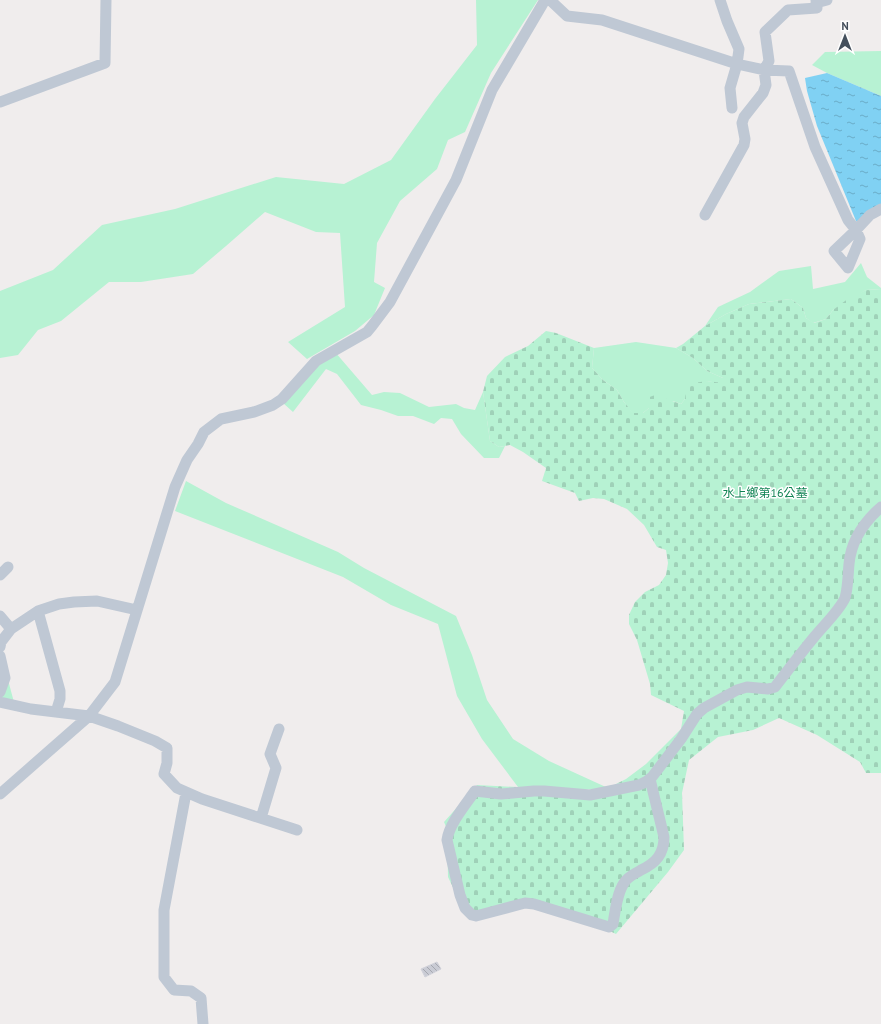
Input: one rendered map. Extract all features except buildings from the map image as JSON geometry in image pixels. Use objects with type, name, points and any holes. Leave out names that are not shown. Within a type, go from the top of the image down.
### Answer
[{"type":"street","points":[[0,102],[105,63],[106,0]]},
{"type":"street","points":[[0,794],[89,716],[115,682],[175,487],[187,460],[204,432],[222,419],[254,412],[273,405],[282,399],[316,361],[367,332],[390,302],[456,180],[492,90],[545,0]]},
{"type":"street","points":[[550,0],[567,16],[602,20],[737,64],[764,70],[789,71],[815,147],[848,220],[856,230],[870,215],[881,209]]},
{"type":"street","points":[[720,0],[727,22],[739,49],[737,64],[730,88],[732,108]]},
{"type":"street","points":[[705,215],[744,145],[745,139],[742,122],[744,117],[763,93],[766,85],[764,70],[769,62],[765,32],[788,10],[817,8],[816,1],[827,0]]},
{"type":"street","points":[[650,779],[664,837],[664,844],[662,851],[654,862],[648,867],[630,876],[624,882],[620,890],[613,924],[609,927],[534,904],[525,903],[476,916],[465,908],[460,894],[447,840],[448,832],[453,823],[475,791],[501,794],[539,791],[590,795],[639,785],[650,779],[681,739],[697,714],[704,708],[737,690],[747,687],[768,689],[775,687],[814,636],[839,607],[846,591],[850,554],[860,531],[871,515],[881,507]]},
{"type":"street","points":[[0,648],[1,642],[11,629],[38,611],[59,604],[97,601],[138,610]]},
{"type":"street","points":[[38,611],[60,691],[60,699],[56,712]]},
{"type":"street","points":[[0,616],[11,629]]},
{"type":"street","points":[[0,656],[5,678],[0,692]]},
{"type":"street","points":[[0,702],[31,709],[89,716],[155,741],[167,748],[164,774],[177,788],[202,799],[297,830]]},
{"type":"street","points":[[261,818],[276,768],[270,754],[278,729]]},
{"type":"street","points":[[186,792],[164,910],[164,977],[174,990],[191,992],[201,998],[203,1024]]},
{"type":"green space","points":[[476,0],[538,0],[491,73],[465,132],[448,140],[437,169],[400,201],[377,243],[374,282],[385,288],[374,315],[355,331],[307,359],[288,342],[345,307],[340,233],[316,232],[265,212],[193,274],[141,282],[109,282],[61,321],[38,330],[18,355],[0,358],[0,291],[53,270],[102,225],[175,209],[276,177],[344,184],[391,160],[435,99],[477,45]]},
{"type":"green space","points":[[881,51],[881,96],[812,65],[825,52]]},
{"type":"green space","points":[[861,263],[867,277],[881,289],[866,290],[833,310],[826,319],[813,323],[806,318],[803,308],[791,299],[749,304],[726,314],[705,326],[718,307],[750,292],[779,271],[811,266],[813,289],[845,282]]},
{"type":"green space","name":"水上鄉第16公墓","points":[[881,289],[881,773],[866,773],[860,762],[817,735],[779,718],[753,730],[718,737],[689,760],[682,793],[684,850],[668,872],[616,934],[595,924],[527,904],[468,918],[448,877],[447,829],[444,822],[477,785],[536,788],[570,795],[608,788],[626,779],[646,764],[681,729],[684,711],[651,695],[650,684],[637,640],[629,624],[629,615],[635,602],[645,592],[659,585],[666,575],[668,563],[666,550],[657,547],[644,525],[627,509],[604,499],[593,498],[579,501],[575,493],[542,481],[546,468],[523,452],[510,445],[499,447],[490,441],[483,392],[487,376],[505,357],[528,346],[546,331],[556,333],[594,348],[592,368],[603,380],[617,390],[633,413],[643,413],[649,408],[647,398],[655,395],[681,404],[685,399],[687,384],[707,381],[723,383],[723,378],[707,371],[693,358],[676,348],[705,326],[726,314],[749,304],[791,299],[803,308],[806,318],[814,323],[826,319],[833,310],[849,298],[866,290]]},
{"type":"green space","points":[[636,342],[676,348],[693,358],[707,371],[723,378],[723,384],[707,381],[681,404],[673,401],[649,408],[643,413],[633,414],[617,390],[603,380],[592,368],[594,348]]},
{"type":"green space","points":[[335,352],[372,395],[384,392],[400,393],[429,407],[456,404],[464,408],[475,410],[483,392],[490,441],[499,447],[505,446],[499,458],[484,458],[461,434],[452,419],[441,418],[434,424],[413,416],[398,416],[361,405],[337,374],[326,369],[293,412],[283,403],[315,366]]},
{"type":"green space","points":[[186,481],[226,503],[338,552],[364,568],[456,616],[472,655],[487,700],[513,739],[549,761],[608,788],[566,791],[518,787],[482,739],[457,696],[438,624],[391,605],[343,577],[175,511]]},
{"type":"green space","points":[[0,650],[15,706],[0,703]]},
{"type":"water","points":[[827,73],[881,96],[881,206],[861,221],[856,221],[817,126],[807,91],[805,78]]}]
